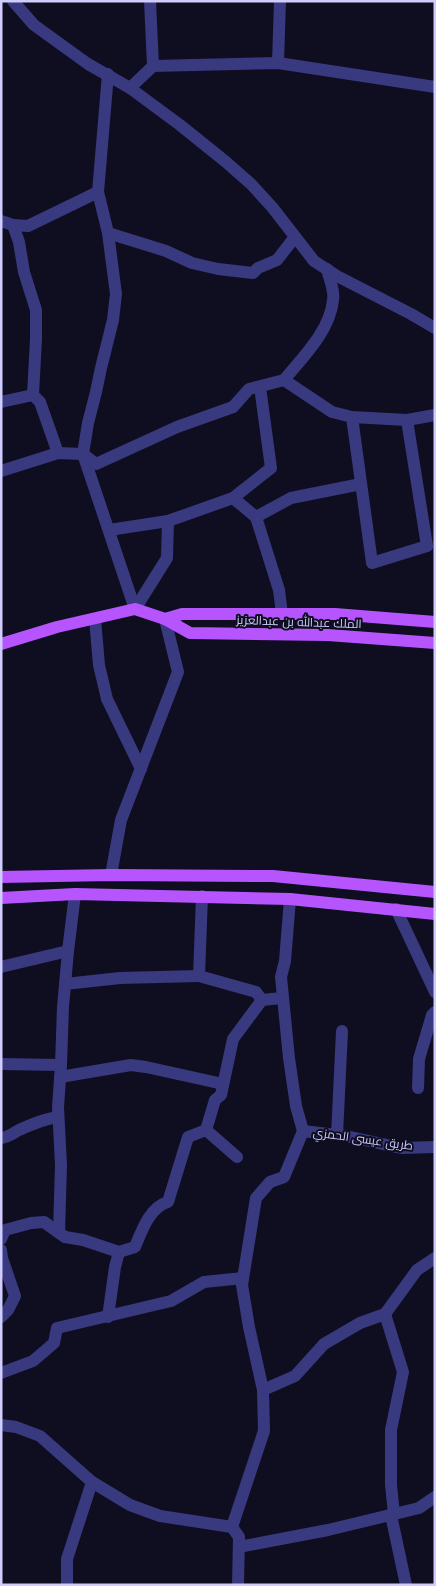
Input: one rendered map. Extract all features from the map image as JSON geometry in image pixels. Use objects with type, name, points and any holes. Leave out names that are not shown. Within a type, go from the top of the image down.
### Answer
[{"type":"main road","name":"الملك عبدالله بن عبدالعزيز","points":[[135,609],[166,620],[190,633],[328,634],[435,642]]},
{"type":"main road","points":[[1,644],[57,627],[135,609]]},
{"type":"main road","name":"الملك عبدالله بن عبدالعزيز","points":[[166,620],[182,614],[335,614],[435,622]]},
{"type":"main road","points":[[111,875],[112,895]]},
{"type":"main road","points":[[1,877],[111,875],[272,876],[435,892]]},
{"type":"main road","points":[[1,898],[75,894],[290,899],[435,914]]},
{"type":"street","points":[[13,1],[34,25],[88,64],[130,88],[180,124],[252,184],[314,261],[337,276],[435,328]]},
{"type":"street","points":[[150,1],[153,66]]},
{"type":"street","points":[[278,63],[280,1]]},
{"type":"street","points":[[130,88],[153,66],[278,63],[435,87]]},
{"type":"street","points":[[108,74],[98,192],[108,233],[116,294],[113,320],[88,423],[83,454],[135,609]]},
{"type":"street","points":[[7,223],[28,226],[98,192]]},
{"type":"street","points":[[7,223],[19,242],[24,272],[36,310],[32,395]]},
{"type":"street","points":[[108,233],[166,251],[192,263],[218,269],[252,273],[258,268],[277,260],[295,237]]},
{"type":"street","points":[[1,471],[58,453],[83,454],[96,464],[177,427],[232,407],[249,389],[284,380],[309,350],[328,322],[334,299],[327,269]]},
{"type":"street","points":[[284,380],[332,412],[352,417],[407,420],[435,415]]},
{"type":"street","points":[[109,530],[168,521],[233,498],[271,468],[260,386]]},
{"type":"street","points":[[1,402],[32,395]]},
{"type":"street","points":[[32,395],[40,402],[58,453]]},
{"type":"street","points":[[352,417],[372,563],[427,546],[407,420]]},
{"type":"street","points":[[256,517],[292,498],[361,484]]},
{"type":"street","points":[[233,498],[256,517],[279,590],[282,614]]},
{"type":"street","points":[[135,609],[167,558],[168,521]]},
{"type":"street","points":[[95,618],[99,665],[107,699],[141,769]]},
{"type":"street","points":[[111,875],[121,820],[178,672],[166,620]]},
{"type":"street","points":[[59,1233],[61,1165],[58,1117],[64,984],[75,894]]},
{"type":"street","points":[[199,976],[202,896]]},
{"type":"street","points":[[290,899],[285,962],[280,977],[296,1106],[303,1131]]},
{"type":"street","points":[[396,909],[435,992]]},
{"type":"street","points":[[1,967],[68,951]]},
{"type":"street","points":[[64,984],[130,977],[199,976],[256,992],[262,1000]]},
{"type":"street","points":[[206,1130],[215,1100],[221,1095],[234,1039],[262,1000],[282,998]]},
{"type":"street","points":[[418,1088],[420,1059],[432,1015],[435,1012]]},
{"type":"street","points":[[337,1135],[342,1031]]},
{"type":"street","points":[[1,1064],[60,1071],[131,1065],[223,1084]]},
{"type":"street","points":[[1,1138],[8,1137],[40,1120],[58,1117]]},
{"type":"street","points":[[206,1130],[237,1157]]},
{"type":"street","points":[[3,1231],[31,1223],[44,1222],[64,1237],[83,1240],[119,1252],[136,1247],[144,1224],[161,1204],[168,1202],[188,1137],[206,1130]]},
{"type":"street","name":"طريق عيسى الحمزي","points":[[232,1528],[264,1431],[263,1390],[249,1328],[242,1285],[256,1198],[270,1182],[284,1177],[303,1131],[337,1135],[401,1148],[435,1146]]},
{"type":"street","points":[[1,1250],[15,1296],[8,1310],[1,1317]]},
{"type":"street","points":[[108,1317],[114,1267],[119,1252]]},
{"type":"street","points":[[263,1390],[295,1376],[324,1344],[360,1323],[385,1314],[417,1270],[435,1258]]},
{"type":"street","points":[[1,1372],[33,1361],[54,1343],[57,1328],[171,1300],[204,1282],[244,1278]]},
{"type":"street","points":[[385,1314],[403,1372],[391,1430],[390,1485],[393,1514],[406,1585]]},
{"type":"street","points":[[1,1425],[40,1436],[92,1482],[130,1505],[160,1516],[232,1528],[239,1537],[238,1585]]},
{"type":"street","points":[[67,1585],[67,1559],[92,1482]]},
{"type":"street","points":[[239,1547],[328,1530],[419,1508],[435,1497]]}]
